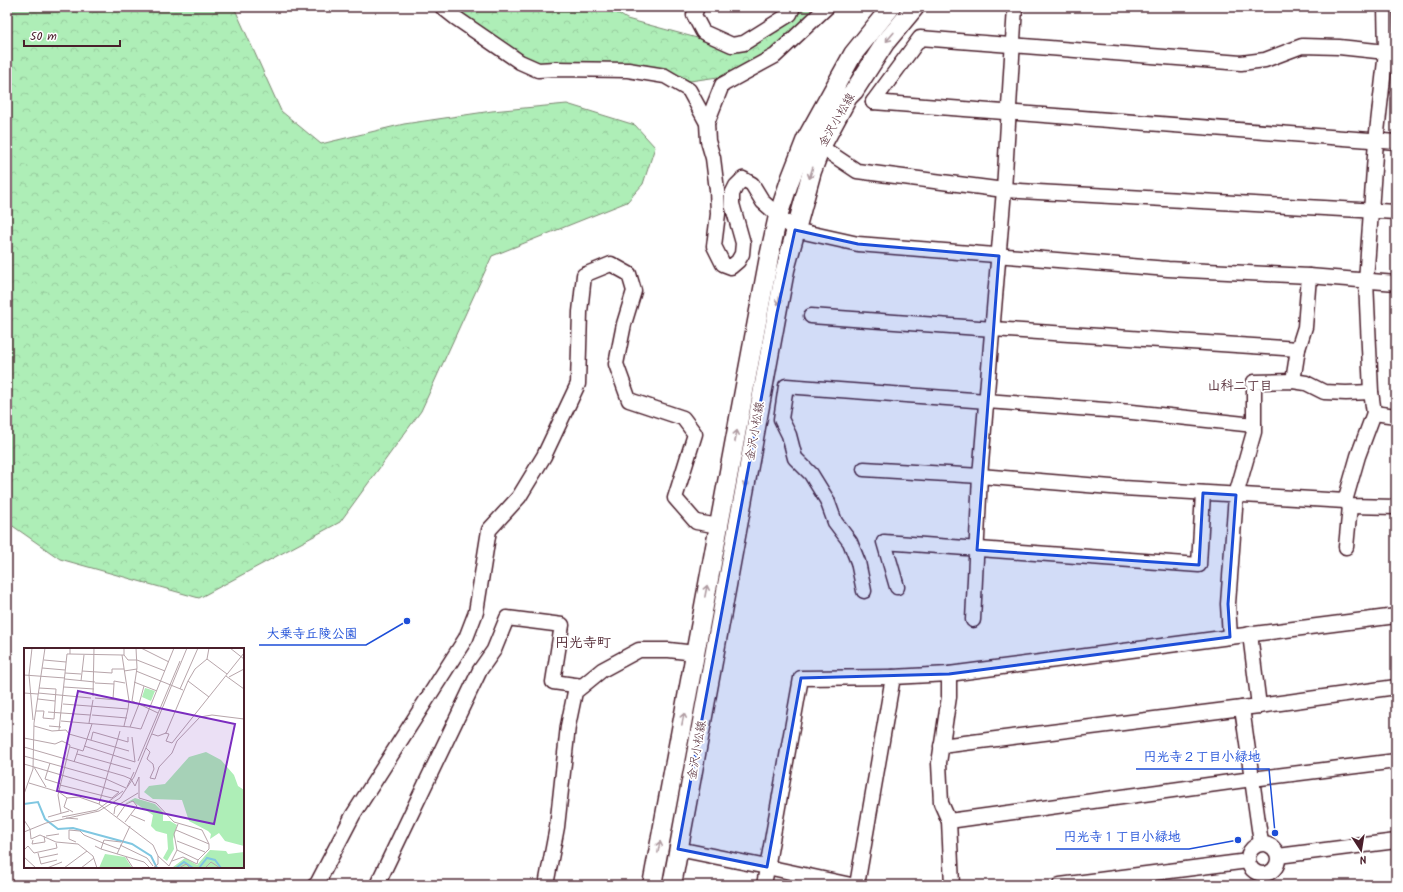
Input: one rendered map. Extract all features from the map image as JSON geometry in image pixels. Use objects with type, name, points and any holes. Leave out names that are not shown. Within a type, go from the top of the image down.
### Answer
[{"type":"main road","name":"金沢小松線","points":[[652,885],[778,216],[806,139],[853,54],[891,7]]},
{"type":"main road","name":"金沢小松線","points":[[672,885],[776,313],[785,270],[812,171],[821,147],[848,97],[854,91],[885,44],[915,7]]},
{"type":"street","points":[[442,7],[520,62],[538,70],[628,70],[665,76],[689,90],[707,123]]},
{"type":"street","points":[[697,7],[694,15],[702,32],[732,45],[744,43],[790,14],[793,7]]},
{"type":"street","points":[[827,7],[775,56],[722,85],[707,123],[708,141],[713,158],[717,190],[718,214],[714,246],[724,264],[731,267],[738,261],[742,254],[743,243],[732,204],[732,194],[736,186],[743,179],[752,184],[763,202],[796,230],[858,244],[1168,269],[1309,276],[1396,283]]},
{"type":"street","points":[[973,620],[980,476],[1004,190],[1014,45],[1015,7]]},
{"type":"street","points":[[1346,547],[1348,504],[1358,456],[1374,413],[1371,392],[1366,281],[1376,141],[1389,60],[1385,7]]},
{"type":"street","points":[[1389,60],[1339,47],[1302,46],[1265,60],[1241,63],[920,38],[873,102],[1396,142]]},
{"type":"street","points":[[821,147],[857,171],[1004,190],[1396,212]]},
{"type":"street","points":[[315,885],[317,884],[353,815],[466,638],[476,612],[489,530],[519,497],[544,456],[578,384],[580,312],[584,275],[611,264],[628,274],[634,291],[624,324],[616,364],[629,400],[684,418],[695,434],[675,498],[696,522],[719,526]]},
{"type":"street","points":[[1293,381],[1298,349],[1306,327],[1309,276]]},
{"type":"street","points":[[811,316],[1298,349]]},
{"type":"street","points":[[1230,637],[1228,604],[1236,495],[1254,432],[1254,382],[1293,381],[1306,383],[1324,392],[1371,392]]},
{"type":"street","points":[[864,591],[858,562],[850,542],[835,522],[827,500],[811,474],[795,458],[789,435],[781,419],[786,386],[1132,412],[1254,425]]},
{"type":"street","points":[[1374,413],[1396,416]]},
{"type":"street","points":[[864,469],[980,476],[1396,507]]},
{"type":"street","points":[[897,587],[884,542],[977,550],[1199,565],[1203,493]]},
{"type":"street","points":[[764,885],[801,678],[893,677],[949,674],[1396,616]]},
{"type":"street","points":[[377,885],[480,670],[494,650],[507,618],[562,625],[553,682],[582,686]]},
{"type":"street","points":[[1250,634],[1259,706]]},
{"type":"street","points":[[546,885],[557,828],[568,726],[575,692],[602,670],[638,650],[670,650],[695,653]]},
{"type":"street","points":[[949,674],[949,697],[939,762],[941,802],[949,822],[952,885]]},
{"type":"street","points":[[858,885],[893,677]]},
{"type":"street","points":[[941,746],[1259,706],[1396,687]]},
{"type":"street","points":[[1242,708],[1261,843]]},
{"type":"street","points":[[949,822],[1252,779],[1396,762]]},
{"type":"street","points":[[1278,856],[1396,841]]},
{"type":"street","points":[[1261,843],[1274,847],[1278,856],[1278,861],[1273,870],[1265,879],[1252,869],[1248,861],[1249,852],[1256,845],[1261,843]]},
{"type":"street","points":[[678,849],[768,866],[851,885]]},
{"type":"street","points":[[1060,885],[1096,883],[1248,861]]},
{"type":"highlighted area","points":[[795,230],[858,244],[999,256],[977,550],[1199,565],[1203,493],[1236,495],[1228,604],[1230,637],[949,674],[801,678],[767,867],[678,849],[777,313]]},
{"type":"green space","points":[[7,7],[234,7],[281,111],[321,144],[404,124],[492,111],[567,104],[635,125],[655,147],[643,184],[627,202],[492,256],[421,411],[340,522],[199,598],[60,559],[7,522]]},
{"type":"green space","points":[[455,7],[608,7],[627,19],[745,51],[808,7],[813,14],[771,54],[725,76],[690,81],[647,65],[539,67],[456,14]]},
{"type":"place","name":"大乗寺丘陵公園","points":[[407,621]]},
{"type":"place","name":"円光寺２丁目小緑地","points":[[1275,833]]},
{"type":"place","name":"円光寺１丁目小緑地","points":[[1238,840]]},
{"type":"district","name":"山科二丁目","points":[[1240,386]]},
{"type":"district","name":"円光寺町","points":[[583,643]]}]
